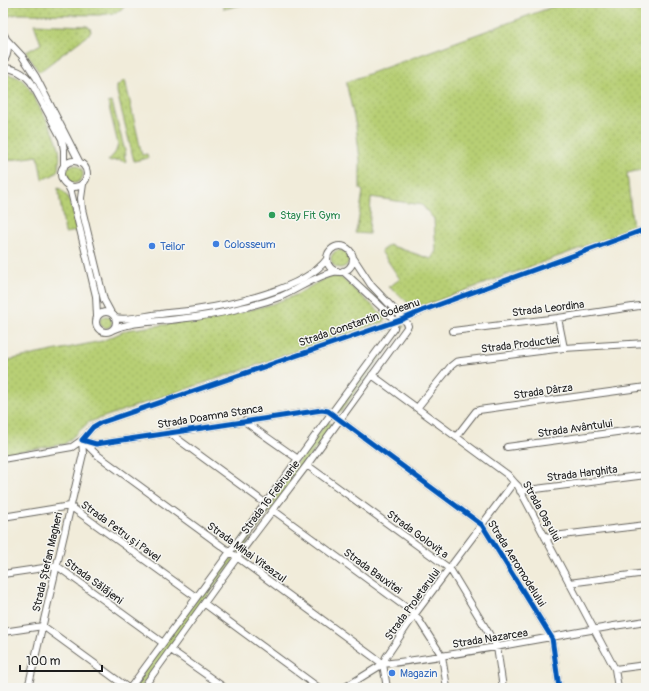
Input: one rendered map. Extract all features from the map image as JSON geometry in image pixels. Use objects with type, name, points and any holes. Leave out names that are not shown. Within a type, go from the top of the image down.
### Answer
[{"type":"street","points":[[3,33],[7,40],[22,56],[36,77],[80,163],[86,168],[87,174],[86,180],[83,184],[81,198],[82,209],[104,300],[113,315],[116,324],[112,330]]},
{"type":"street","points":[[3,62],[8,53],[7,40]]},
{"type":"street","points":[[3,68],[17,70],[28,77],[62,139],[64,150],[62,179],[72,192],[96,296],[97,316],[95,323],[99,330],[105,332],[128,324],[212,314],[265,302],[282,296],[322,275],[350,267],[352,256]]},
{"type":"street","points":[[64,167],[70,162],[80,163]]},
{"type":"street","points":[[68,186],[75,187],[83,184]]},
{"type":"street","name":"Strada Constantin Godeanu","points":[[3,459],[74,446],[82,440],[93,426],[100,423],[403,319],[646,229]]},
{"type":"street","points":[[97,316],[105,311],[127,319],[195,310],[267,293],[283,288],[318,269],[327,259],[331,250],[341,246],[351,253],[370,284],[403,319]]},
{"type":"street","points":[[327,259],[331,268],[340,271],[395,321]]},
{"type":"street","name":"Strada Leordina","points":[[453,330],[558,318],[646,305]]},
{"type":"street","points":[[558,318],[564,348]]},
{"type":"street","name":"Strada 16 Februarie","points":[[143,688],[408,326],[403,319]]},
{"type":"street","name":"Strada 16 Februarie","points":[[129,688],[394,328],[395,321]]},
{"type":"street","name":"Strada Productiei","points":[[417,408],[451,366],[456,362],[564,348],[646,343]]},
{"type":"street","name":"Strada Oașului","points":[[372,375],[514,482],[615,669],[618,688]]},
{"type":"street","name":"Strada Dârza","points":[[456,438],[476,411],[479,410],[646,387]]},
{"type":"street","name":"Strada Doamna Stanca","points":[[82,440],[96,444],[322,410],[328,410],[331,413]]},
{"type":"street","points":[[331,413],[339,419]]},
{"type":"street","name":"Strada Aeromodelului","points":[[339,419],[482,525],[552,638],[559,688]]},
{"type":"street","points":[[244,421],[298,459]]},
{"type":"street","name":"Strada Avântului","points":[[508,447],[646,428]]},
{"type":"street","points":[[168,432],[265,504]]},
{"type":"street","name":"Strada Ștefan Magheri","points":[[28,688],[83,454],[82,440]]},
{"type":"street","name":"Strada Mihai Viteazul","points":[[82,440],[96,454],[383,664]]},
{"type":"street","name":"Strada Golovița","points":[[307,465],[450,569],[497,647],[504,688]]},
{"type":"street","name":"Strada Harghita","points":[[520,491],[646,475]]},
{"type":"street","name":"Strada Proletarului","points":[[344,688],[383,664],[386,657],[415,614],[514,482]]},
{"type":"street","name":"Strada Petru și Pavel","points":[[3,517],[70,506],[196,597]]},
{"type":"street","name":"Strada Bauxitei","points":[[273,510],[415,614],[442,656],[446,688]]},
{"type":"street","points":[[545,537],[646,524]]},
{"type":"street","name":"Strada Sălăjeni","points":[[3,574],[57,566],[163,643]]},
{"type":"street","points":[[569,583],[646,574]]},
{"type":"street","points":[[205,604],[318,688]]},
{"type":"street","name":"Strada Nazarcea","points":[[383,664],[442,656],[646,621]]},
{"type":"street","points":[[3,632],[42,626],[129,688]]},
{"type":"street","points":[[171,650],[225,688]]},
{"type":"street","points":[[383,664],[387,688]]},
{"type":"street","points":[[615,669],[646,665]]},
{"type":"green space","points":[[3,3],[129,3],[116,13],[99,15],[18,14],[3,17]]},
{"type":"green space","points":[[221,3],[249,3],[224,9]]},
{"type":"green space","points":[[563,3],[646,3],[646,169],[627,173],[633,229],[415,309],[389,287],[400,279],[381,251],[389,245],[431,259],[436,251],[434,219],[422,205],[371,197],[369,234],[355,233],[363,191],[360,189],[360,160],[356,126],[346,82]]},
{"type":"green space","points":[[34,24],[87,26],[91,31],[39,72],[26,52],[41,44]]},
{"type":"green space","points":[[3,74],[15,76],[25,83],[52,129],[60,157],[58,170],[51,176],[42,179],[38,156],[3,161]]},
{"type":"green space","points":[[125,80],[142,155],[147,154],[148,158],[134,161],[117,92],[117,86]]},
{"type":"green space","points":[[112,102],[126,155],[124,155],[125,162],[120,160],[108,161],[115,153],[118,144],[108,103]]},
{"type":"green space","points":[[74,165],[80,168],[83,174],[80,180],[74,183],[68,180],[65,174],[68,168]]},
{"type":"green space","points":[[58,188],[69,200],[77,231],[65,233]]},
{"type":"green space","points":[[340,250],[346,253],[349,259],[346,265],[340,268],[334,265],[331,259],[334,253]]},
{"type":"green space","points":[[336,276],[343,279],[383,315],[385,319],[384,322],[89,422],[65,444],[14,452],[3,456],[3,361],[102,341],[127,330],[231,315],[272,304],[296,295],[325,278]]},
{"type":"green space","points":[[104,316],[108,316],[112,322],[108,328],[104,328],[100,324],[100,320]]},
{"type":"green space","points":[[401,325],[404,326],[341,412],[337,413],[336,408]]},
{"type":"green space","points":[[329,422],[332,426],[241,551],[238,553],[235,549],[326,423]]},
{"type":"green space","points":[[231,553],[234,560],[140,688],[131,688]]},
{"type":"cycle path","points":[[559,688],[552,638],[482,525],[328,411],[322,410],[96,444],[82,440],[93,427],[100,423],[403,319],[646,229]]},
{"type":"place","name":"Stay Fit Gym","points":[[272,215]]},
{"type":"place","name":"Colosseum","points":[[216,244]]},
{"type":"place","name":"Teilor","points":[[152,246]]},
{"type":"place","name":"Magazin","points":[[392,673]]}]
